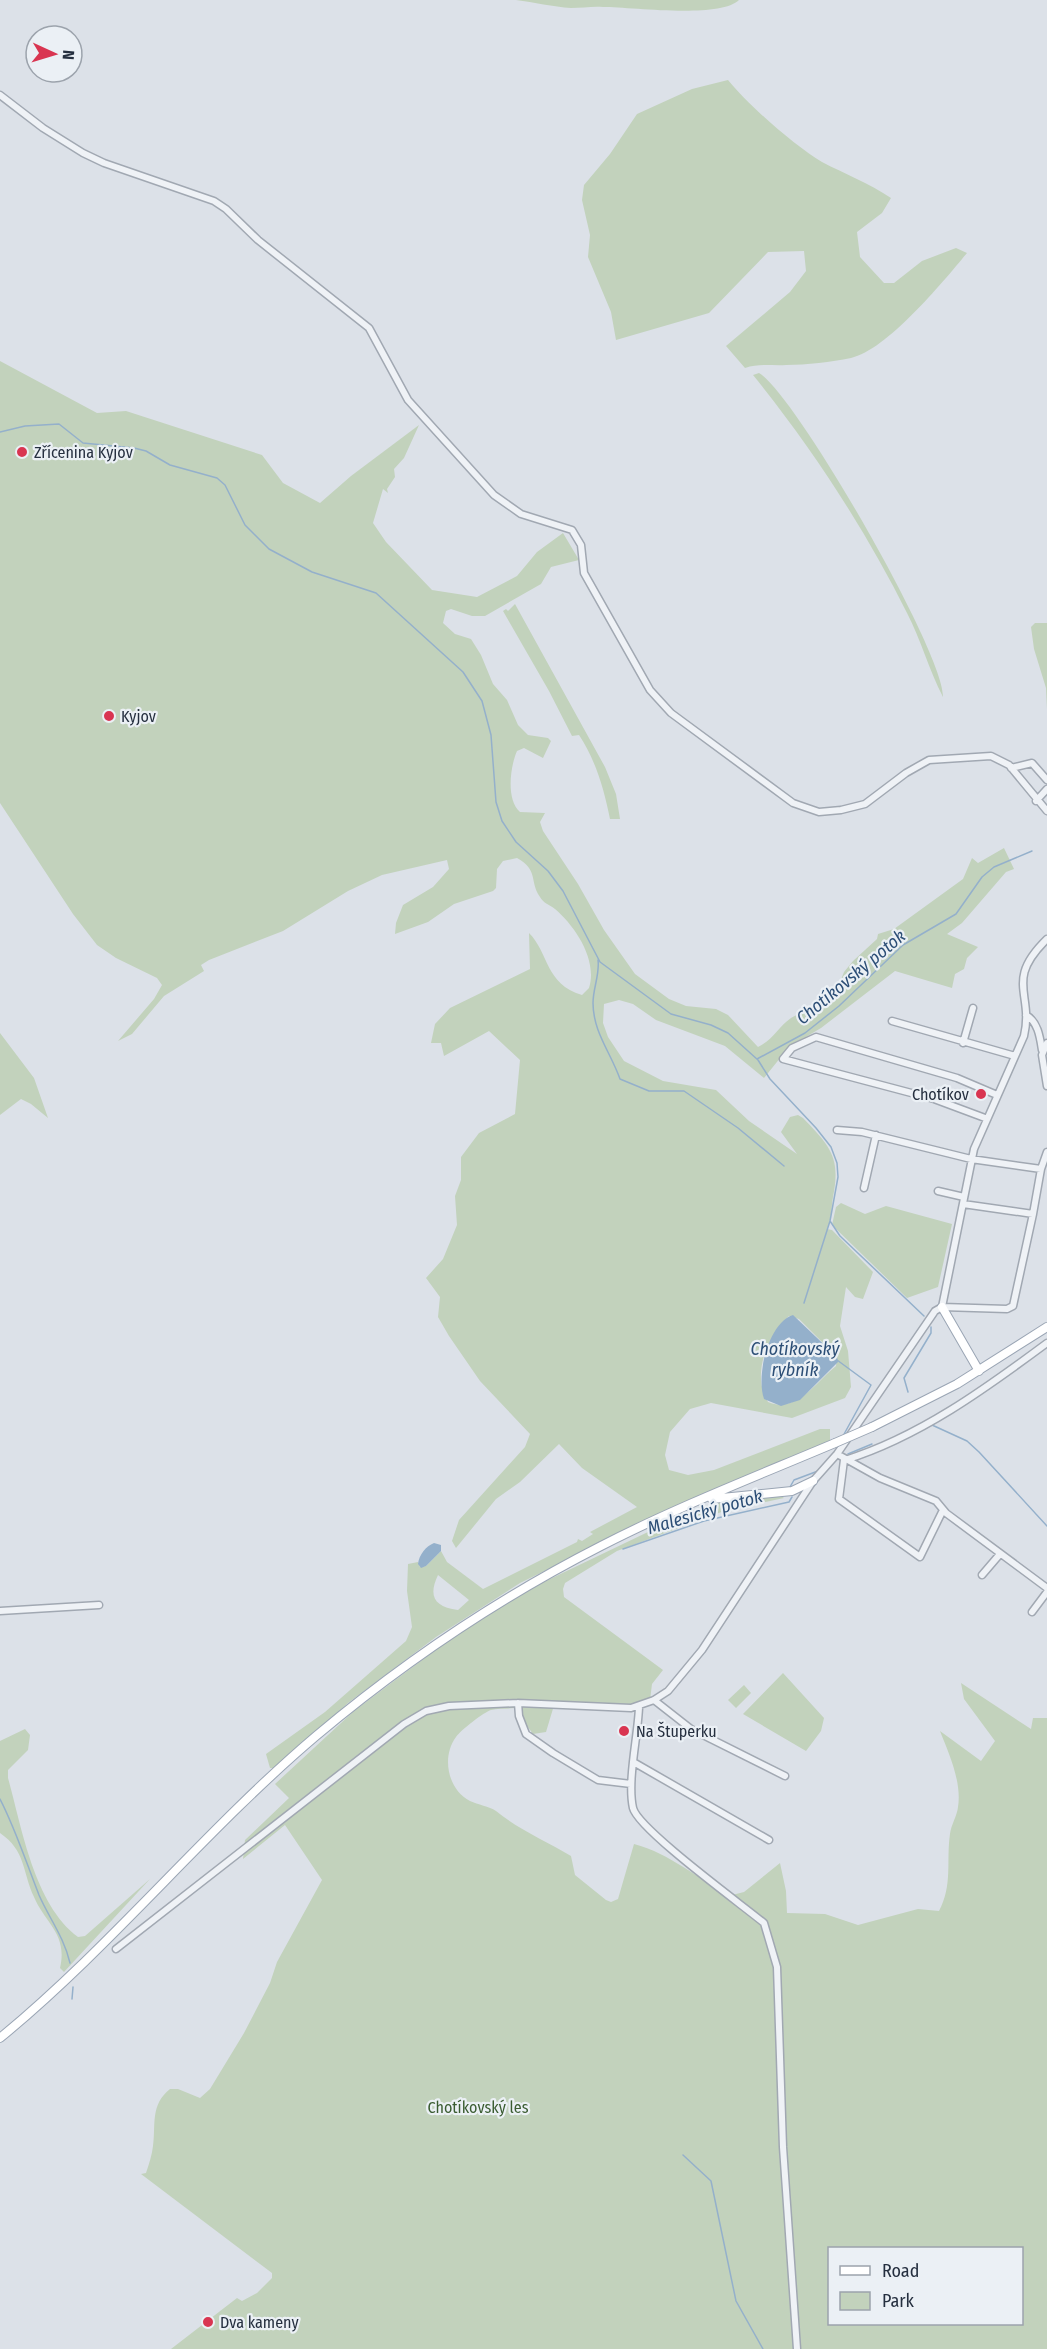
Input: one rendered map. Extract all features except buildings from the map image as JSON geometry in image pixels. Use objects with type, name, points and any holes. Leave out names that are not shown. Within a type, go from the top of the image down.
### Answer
[{"type":"main road","points":[[942,1307],[978,1371]]},
{"type":"main road","points":[[0,2038],[38,2007],[102,1946],[269,1778],[360,1700],[432,1647],[522,1589],[601,1546],[872,1427],[978,1371],[1047,1327]]},
{"type":"main road","points":[[690,1505],[730,1496],[792,1491],[813,1481]]},
{"type":"street","points":[[0,95],[43,128],[83,153],[104,163],[214,201],[279,258],[369,328],[408,400],[494,495],[521,514],[572,530],[581,545],[584,573],[650,690],[671,713],[794,803],[819,812],[865,804],[922,763],[937,758],[990,756],[999,758],[1011,768],[1036,801],[1047,811]]},
{"type":"street","points":[[1011,768],[1032,763],[1047,780]]},
{"type":"street","points":[[1036,801],[1047,789]]},
{"type":"street","points":[[116,1948],[417,1716],[449,1706],[518,1703],[639,1707],[668,1691],[702,1650],[813,1481],[837,1454],[926,1322],[942,1307],[971,1159],[985,1118],[1024,1036],[1026,1015],[1022,979],[1036,950],[1046,940]]},
{"type":"street","points":[[963,1043],[973,1008]]},
{"type":"street","points":[[1026,1015],[1036,1026],[1047,1086]]},
{"type":"street","points":[[892,1021],[1015,1056]]},
{"type":"street","points":[[985,1118],[934,1099],[783,1059],[792,1048],[816,1037],[957,1078],[997,1095]]},
{"type":"street","points":[[1042,1050],[1047,1043]]},
{"type":"street","points":[[837,1130],[876,1135],[971,1159],[1041,1169]]},
{"type":"street","points":[[864,1188],[876,1135]]},
{"type":"street","points":[[942,1307],[1011,1308],[1041,1169],[1047,1152]]},
{"type":"street","points":[[938,1191],[963,1201],[1033,1214]]},
{"type":"street","points":[[844,1460],[864,1454],[921,1427],[976,1393],[1047,1343]]},
{"type":"street","points":[[837,1454],[844,1460],[936,1501],[943,1510],[1047,1590],[1032,1611]]},
{"type":"street","points":[[844,1460],[839,1499],[920,1557],[943,1510]]},
{"type":"street","points":[[982,1575],[1000,1554]]},
{"type":"street","points":[[0,1611],[99,1605]]},
{"type":"street","points":[[654,1700],[691,1729],[785,1776]]},
{"type":"street","points":[[518,1703],[519,1716],[526,1734],[544,1747],[590,1776],[610,1782],[631,1784]]},
{"type":"street","points":[[639,1707],[631,1784],[633,1811],[651,1833],[764,1923],[772,1942],[777,1966],[783,2147],[797,2349]]},
{"type":"street","points":[[634,1763],[769,1840]]},
{"type":"green space","points":[[516,0],[739,0],[729,6],[714,9],[674,11],[599,7],[571,8]]},
{"type":"green space","points":[[728,80],[759,113],[811,155],[891,198],[882,213],[857,232],[860,257],[884,283],[894,283],[922,261],[956,248],[967,253],[944,281],[897,329],[865,352],[851,358],[827,362],[760,365],[745,368],[726,346],[790,292],[806,271],[804,251],[768,252],[709,313],[616,340],[611,312],[588,257],[590,235],[582,200],[584,185],[610,154],[637,114],[692,89]]},
{"type":"green space","points":[[0,361],[97,413],[126,411],[262,455],[283,483],[320,503],[351,476],[419,425],[404,458],[394,469],[395,477],[387,489],[388,493],[383,489],[373,523],[386,542],[432,590],[477,597],[517,576],[537,552],[563,533],[579,560],[551,567],[541,584],[485,616],[472,616],[451,609],[446,611],[443,623],[455,634],[471,639],[481,655],[493,684],[507,700],[518,725],[528,735],[548,738],[551,741],[543,758],[524,748],[517,751],[511,774],[513,800],[520,812],[545,813],[540,822],[543,831],[578,884],[604,930],[635,974],[669,999],[686,1006],[716,1009],[728,1015],[758,1047],[791,1018],[822,1004],[826,998],[836,992],[844,972],[877,939],[878,934],[894,929],[963,879],[972,858],[978,863],[1004,848],[1014,869],[1006,872],[962,923],[947,934],[978,947],[967,958],[964,969],[955,974],[952,988],[895,971],[821,1028],[789,1047],[764,1078],[725,1046],[656,1020],[633,1004],[619,1000],[604,1004],[603,1023],[608,1037],[624,1061],[663,1081],[716,1090],[749,1121],[797,1154],[781,1132],[790,1117],[798,1115],[803,1118],[826,1145],[834,1162],[835,1183],[831,1218],[827,1229],[832,1230],[873,1272],[863,1299],[855,1297],[846,1287],[840,1326],[848,1351],[851,1387],[845,1398],[792,1418],[711,1403],[690,1409],[670,1432],[665,1455],[669,1470],[688,1475],[714,1470],[820,1429],[830,1429],[830,1442],[669,1510],[520,1583],[436,1637],[348,1703],[277,1768],[270,1768],[266,1754],[325,1712],[406,1641],[412,1627],[407,1591],[408,1564],[418,1562],[420,1567],[426,1566],[441,1551],[447,1562],[483,1589],[577,1542],[578,1539],[582,1541],[593,1534],[590,1532],[637,1507],[582,1468],[559,1444],[520,1482],[496,1499],[456,1548],[452,1541],[459,1520],[525,1447],[530,1434],[480,1381],[449,1336],[438,1317],[440,1297],[426,1278],[443,1259],[457,1225],[455,1196],[461,1180],[461,1157],[479,1133],[515,1114],[520,1060],[489,1031],[444,1056],[441,1043],[431,1043],[435,1024],[450,1008],[530,969],[529,933],[536,941],[554,976],[570,990],[582,995],[589,988],[591,977],[587,955],[577,934],[563,916],[541,899],[531,871],[524,862],[517,858],[503,861],[497,869],[496,888],[493,891],[454,904],[428,922],[395,934],[396,923],[403,905],[433,887],[449,869],[447,860],[382,875],[348,891],[283,931],[209,960],[201,965],[204,971],[164,996],[132,1034],[118,1041],[154,999],[162,985],[157,978],[116,958],[97,945],[73,914],[0,803]],"holes":[[[789,1316],[799,1319],[837,1357],[836,1366],[797,1400],[778,1405],[768,1402],[763,1391],[761,1368],[768,1345]],[[438,1575],[469,1600],[458,1610],[443,1606],[435,1599],[434,1589]]]},
{"type":"green space","points":[[759,373],[778,391],[804,427],[866,527],[920,631],[937,672],[943,697],[912,623],[874,551],[817,460],[753,375]]},
{"type":"green space","points":[[515,604],[605,767],[616,794],[620,819],[610,819],[602,786],[590,755],[579,735],[572,736],[503,611],[506,609],[508,611]]},
{"type":"green space","points":[[1035,623],[1047,623],[1047,709],[1046,688],[1034,649],[1031,627]]},
{"type":"green space","points":[[0,1033],[34,1078],[48,1118],[21,1099],[0,1115]]},
{"type":"green space","points":[[841,1203],[865,1214],[886,1206],[952,1224],[938,1287],[907,1298],[832,1225],[836,1207]]},
{"type":"green space","name":"Chotíkovský les","points":[[780,1495],[784,1498],[724,1511],[617,1551],[565,1583],[563,1589],[564,1597],[663,1670],[652,1684],[650,1700],[628,1706],[555,1702],[546,1732],[533,1734],[514,1708],[491,1710],[463,1730],[451,1745],[448,1763],[452,1781],[462,1796],[493,1809],[513,1824],[571,1856],[575,1875],[611,1902],[618,1899],[634,1844],[672,1860],[732,1895],[744,1892],[780,1863],[786,1891],[787,1913],[825,1914],[858,1925],[918,1909],[939,1911],[948,1882],[950,1834],[959,1798],[954,1768],[940,1731],[981,1761],[995,1741],[964,1699],[961,1683],[1031,1729],[1033,1718],[1047,1718],[1047,2349],[171,2349],[237,2298],[242,2301],[257,2293],[272,2278],[272,2273],[141,2174],[146,2173],[151,2156],[155,2115],[159,2102],[170,2089],[178,2089],[200,2098],[210,2089],[244,2033],[270,1983],[277,1962],[322,1880],[285,1825],[243,1859],[245,1840],[289,1798],[275,1784],[354,1711],[442,1645],[525,1591],[698,1508],[720,1502]]},
{"type":"green space","points":[[783,1673],[824,1718],[821,1731],[806,1751],[743,1714]]},
{"type":"green space","points":[[744,1685],[751,1693],[736,1708],[728,1700]]},
{"type":"green space","points":[[25,1729],[30,1735],[28,1750],[8,1770],[8,1778],[32,1864],[50,1905],[63,1923],[78,1937],[85,1936],[150,1879],[64,1972],[60,1968],[62,1956],[58,1937],[34,1897],[19,1854],[0,1833],[0,1741]]},
{"type":"water","name":"Chotíkovský rybník","points":[[793,1315],[837,1357],[838,1362],[800,1400],[781,1406],[764,1399],[763,1364],[766,1351],[777,1328]]},
{"type":"water","points":[[434,1543],[441,1545],[441,1551],[421,1568],[418,1564],[421,1554]]},
{"type":"waterway","name":"Chotíkovský potok","points":[[0,432],[25,426],[59,424],[83,443],[146,451],[170,465],[217,478],[225,485],[245,525],[269,549],[312,572],[376,593],[463,672],[482,701],[491,735],[496,802],[502,821],[516,842],[548,871],[563,891],[600,962],[671,1014],[711,1025],[728,1033],[758,1060],[770,1079],[831,1147],[837,1163],[838,1177],[830,1221],[804,1303]]},
{"type":"waterway","name":"Chotíkovský potok","points":[[757,1059],[805,1033],[839,1006],[903,945],[956,914],[982,877],[994,867],[1032,851]]},
{"type":"waterway","points":[[598,960],[593,997],[594,1014],[599,1033],[620,1079],[649,1091],[684,1091],[738,1128],[784,1166]]},
{"type":"waterway","points":[[830,1221],[840,1236],[924,1316]]},
{"type":"waterway","points":[[908,1392],[904,1378],[931,1333],[931,1327]]},
{"type":"waterway","name":"Malesický potok","points":[[837,1360],[871,1385],[843,1436]]},
{"type":"waterway","points":[[932,1425],[967,1441],[1047,1526]]},
{"type":"waterway","points":[[848,1454],[872,1444]]},
{"type":"waterway","name":"Malesický potok","points":[[790,1487],[794,1480],[818,1471]]},
{"type":"waterway","name":"Malesický potok","points":[[623,1549],[704,1521],[789,1502],[792,1497]]},
{"type":"waterway","points":[[0,1799],[39,1895],[60,1936],[70,1963]]},
{"type":"waterway","points":[[72,1999],[73,1987]]},
{"type":"waterway","points":[[683,2155],[711,2181],[736,2301],[763,2349]]},
{"type":"place","name":"Zřícenina Kyjov","points":[[22,452]]},
{"type":"place","name":"Kyjov","points":[[109,716]]},
{"type":"place","name":"Chotíkov","points":[[981,1094]]},
{"type":"place","name":"Na Štuperku","points":[[624,1731]]},
{"type":"place","name":"Dva kameny","points":[[208,2322]]}]
